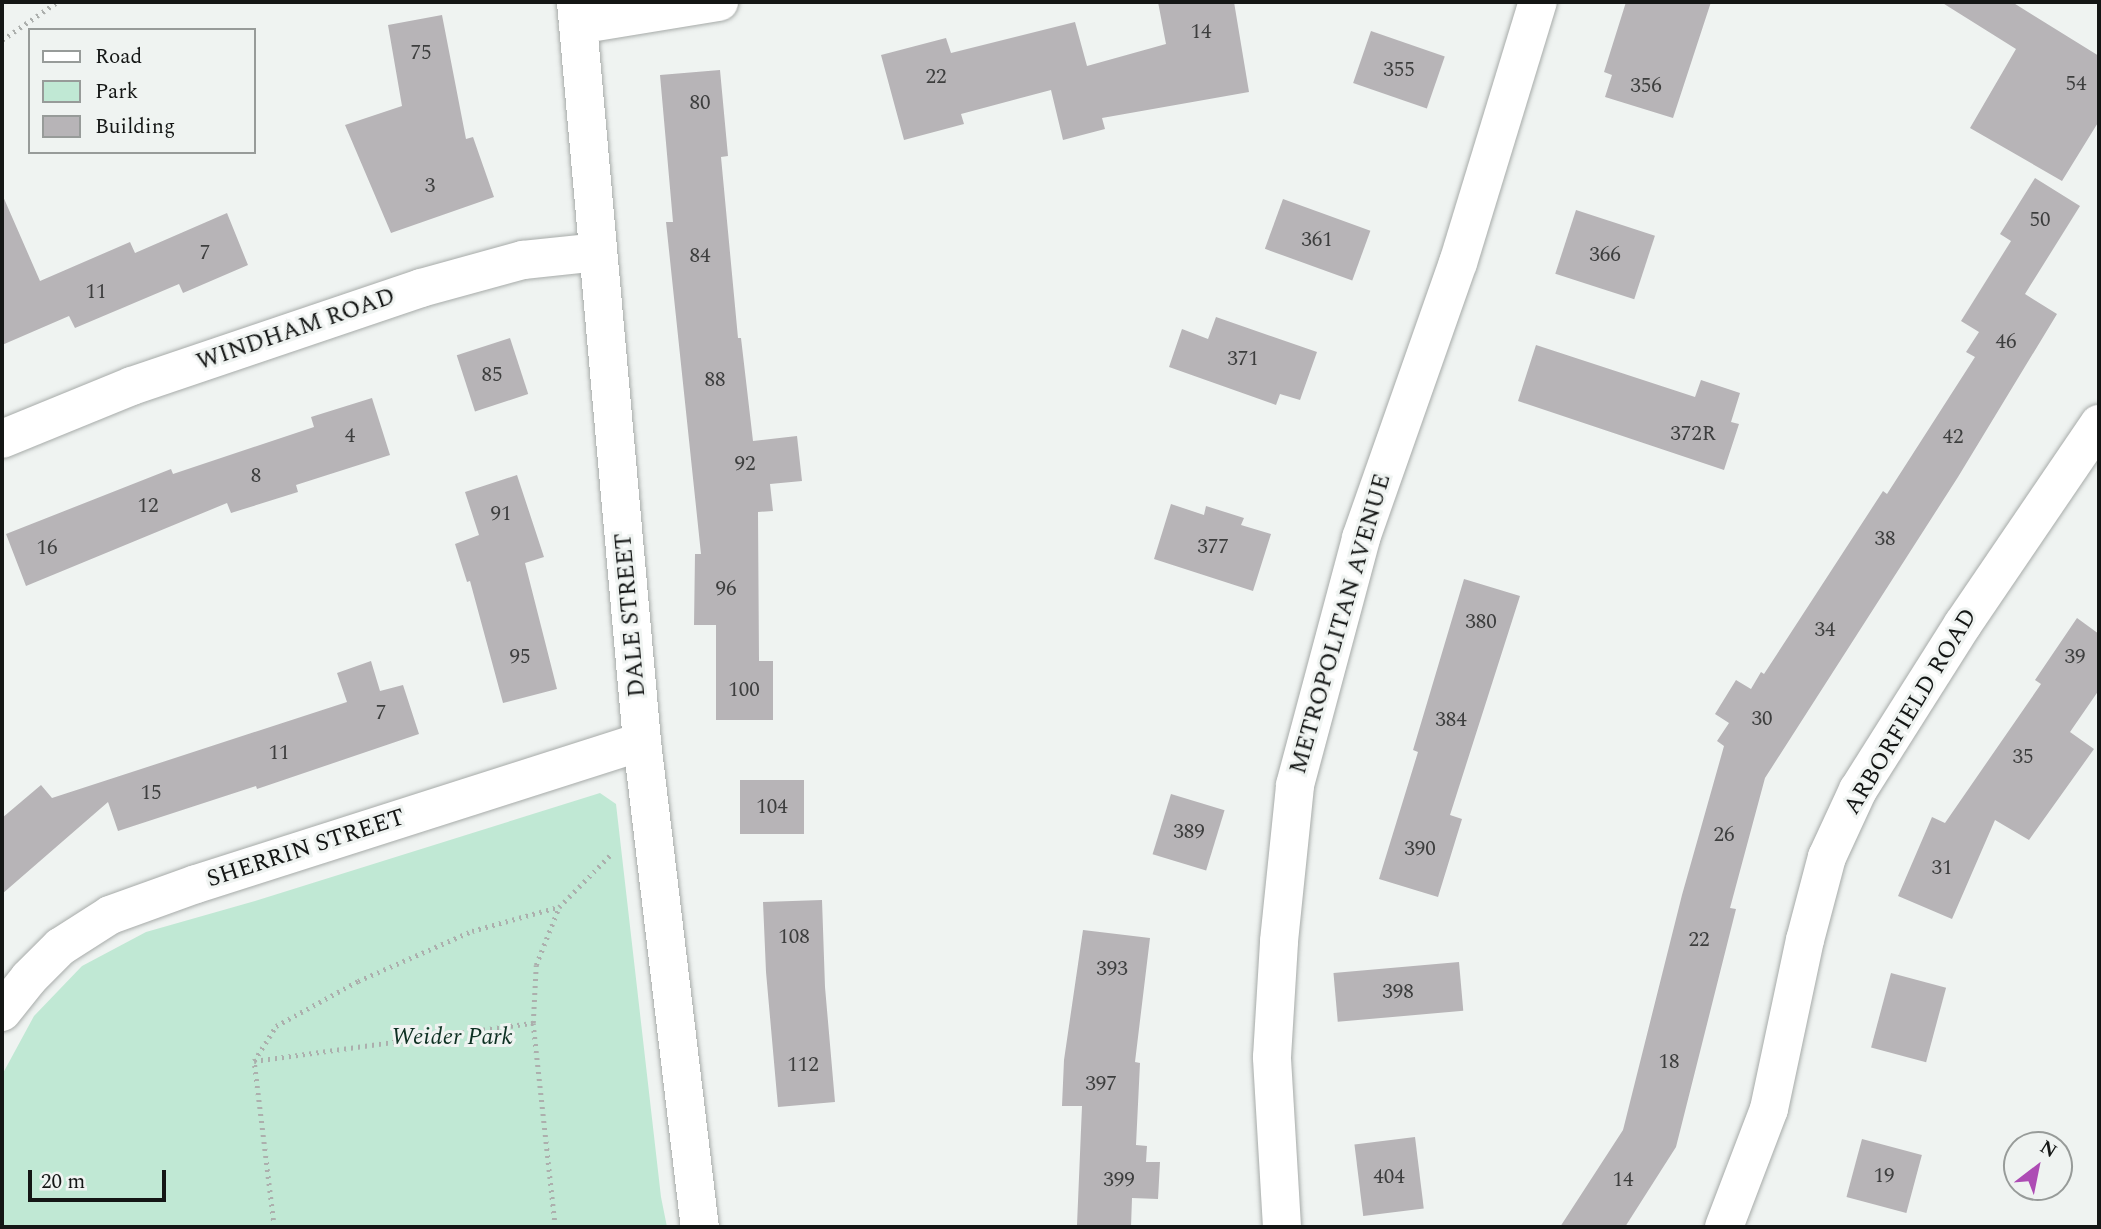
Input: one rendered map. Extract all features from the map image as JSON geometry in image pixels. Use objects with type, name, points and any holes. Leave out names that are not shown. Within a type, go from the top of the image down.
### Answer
[{"type":"street","points":[[577,13],[719,2]]},
{"type":"street","name":"METROPOLITAN AVENUE","points":[[1282,1227],[1272,1057],[1279,941],[1295,785],[1361,538],[1458,263],[1538,2]]},
{"type":"street","name":"DALE STREET","points":[[577,13],[642,742],[700,1227]]},
{"type":"street","name":"WINDHAM ROAD","points":[[2,439],[132,386],[421,288],[523,260],[598,252]]},
{"type":"street","name":"ARBORFIELD ROAD","points":[[1724,1227],[1769,1109],[1805,940],[1827,857],[1858,790],[1963,624],[2099,424]]},
{"type":"street","name":"SHERRIN STREET","points":[[2,1012],[29,978],[60,947],[110,915],[196,884],[642,742]]},
{"type":"path","points":[[2,40],[57,2]]},
{"type":"path","points":[[555,1227],[533,1023],[536,965],[559,907],[614,850]]},
{"type":"path","points":[[274,1227],[254,1061],[276,1026],[358,982],[472,931],[559,907]]},
{"type":"path","points":[[254,1061],[533,1023]]},
{"type":"green space","name":"Weider Park","points":[[600,793],[616,804],[661,1197],[667,1227],[2,1227],[2,1075],[34,1016],[82,966],[146,932],[255,901]]},
{"type":"building","points":[[1158,2],[1234,2],[1249,92],[1102,118],[1105,129],[1063,140],[1051,90],[961,114],[964,124],[904,140],[881,55],[946,38],[951,53],[1075,22],[1087,66],[1166,44]]},
{"type":"building","points":[[1626,2],[1711,2],[1673,118],[1605,97],[1612,75],[1604,72]]},
{"type":"building","points":[[1941,2],[2012,2],[2099,56],[2099,121],[2062,181],[1970,128],[2016,49]]},
{"type":"building","points":[[442,15],[466,139],[473,137],[494,197],[391,233],[345,125],[402,106],[388,25]]},
{"type":"building","points":[[1371,31],[1445,56],[1427,108],[1353,83]]},
{"type":"building","points":[[720,70],[728,156],[721,157],[738,338],[741,338],[753,441],[797,436],[802,481],[770,484],[773,511],[758,512],[759,661],[773,661],[773,720],[716,720],[716,625],[694,625],[695,554],[701,554],[666,222],[673,222],[660,75]]},
{"type":"building","points":[[2035,178],[2080,206],[2025,294],[2057,314],[1958,477],[1765,778],[1730,908],[1736,909],[1676,1147],[1625,1227],[1560,1227],[1623,1130],[1682,895],[1724,746],[1717,741],[1729,723],[1715,714],[1736,680],[1751,689],[1761,672],[1764,674],[1883,491],[1887,494],[1975,357],[1966,352],[1979,332],[1961,321],[2011,241],[2000,234]]},
{"type":"building","points":[[2,194],[40,281],[130,242],[135,253],[227,213],[248,265],[183,293],[179,284],[75,328],[69,316],[2,345]]},
{"type":"building","points":[[1283,199],[1370,231],[1352,281],[1265,249]]},
{"type":"building","points":[[1576,210],[1655,236],[1634,299],[1555,274]]},
{"type":"building","points":[[1216,317],[1317,352],[1300,400],[1280,394],[1276,405],[1169,367],[1182,329],[1208,339]]},
{"type":"building","points":[[510,338],[528,394],[475,411],[457,355]]},
{"type":"building","points":[[1536,345],[1695,397],[1701,380],[1740,393],[1731,422],[1739,424],[1724,470],[1518,401]]},
{"type":"building","points":[[372,398],[390,455],[296,485],[298,492],[231,513],[227,503],[26,586],[6,534],[171,469],[173,474],[314,427],[311,417]]},
{"type":"building","points":[[517,475],[544,557],[525,563],[557,689],[503,703],[470,581],[467,582],[455,544],[479,535],[465,492]]},
{"type":"building","points":[[1171,504],[1204,515],[1206,506],[1244,518],[1241,525],[1271,534],[1253,591],[1154,559]]},
{"type":"building","points":[[1464,579],[1520,596],[1450,815],[1462,819],[1438,897],[1379,879],[1418,752],[1413,750]]},
{"type":"building","points":[[2077,618],[2099,634],[2099,690],[2070,732],[2094,749],[2029,840],[1995,820],[1952,919],[1898,896],[1932,817],[1945,823],[2041,684],[2035,680]]},
{"type":"building","points":[[371,661],[380,691],[403,685],[419,734],[257,789],[256,786],[118,831],[108,802],[2,894],[2,818],[41,785],[52,798],[347,702],[337,673]]},
{"type":"building","points":[[740,780],[804,780],[804,834],[740,834]]},
{"type":"building","points":[[1171,794],[1225,810],[1206,871],[1153,854]]},
{"type":"building","points":[[822,900],[825,987],[835,1102],[778,1107],[766,972],[763,902]]},
{"type":"building","points":[[1083,930],[1150,938],[1135,1062],[1140,1063],[1136,1145],[1147,1146],[1146,1162],[1160,1162],[1158,1199],[1132,1198],[1131,1227],[1077,1225],[1082,1106],[1062,1106],[1064,1060]]},
{"type":"building","points":[[1459,962],[1463,1011],[1338,1022],[1333,973]]},
{"type":"building","points":[[1891,973],[1946,988],[1926,1062],[1871,1047]]},
{"type":"building","points":[[1415,1137],[1424,1208],[1363,1216],[1354,1144]]},
{"type":"building","points":[[1862,1139],[1922,1155],[1906,1213],[1846,1197]]}]
